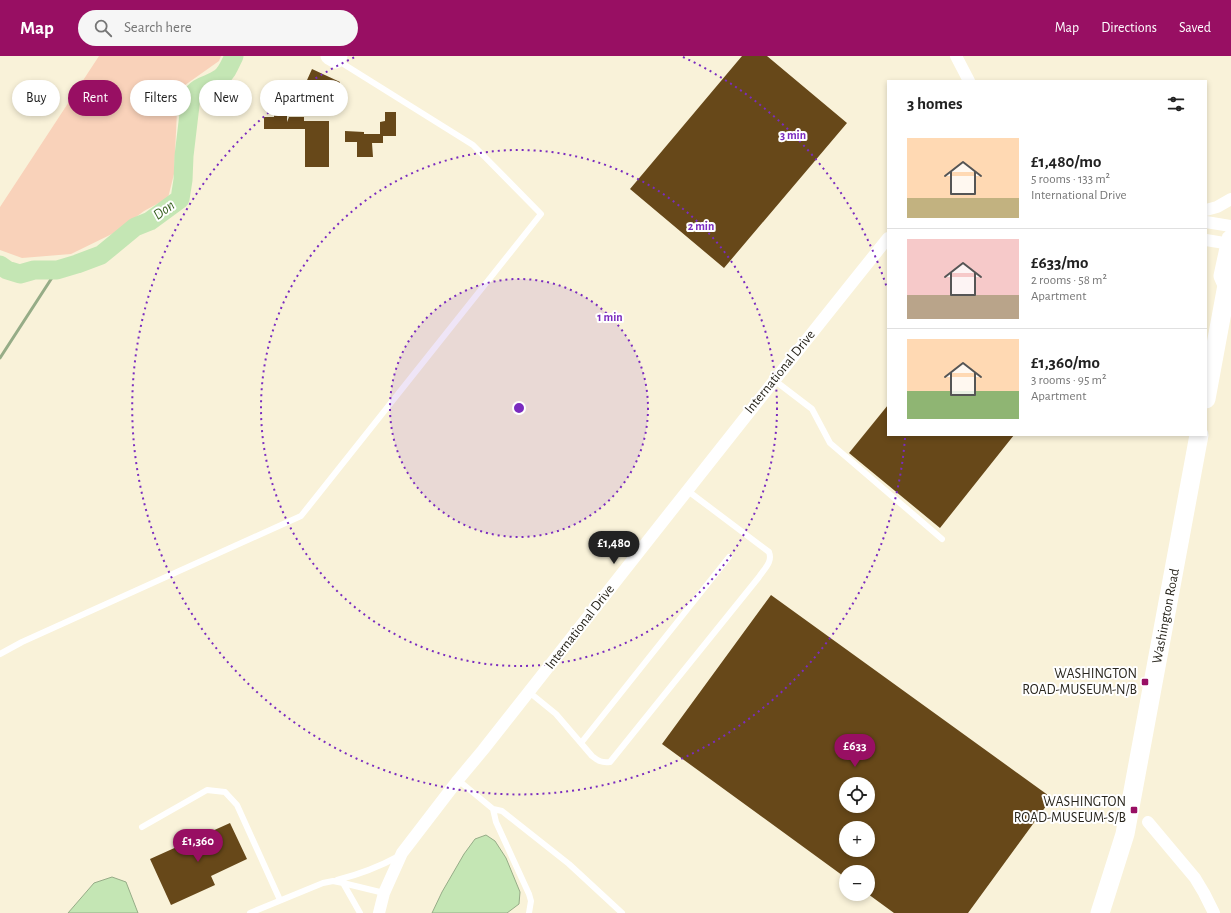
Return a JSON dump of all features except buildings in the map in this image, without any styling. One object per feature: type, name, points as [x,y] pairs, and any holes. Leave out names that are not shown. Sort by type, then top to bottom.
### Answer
[{"type":"main road","points":[[1207,394],[1229,284],[1222,276],[1231,238]]},
{"type":"main road","name":"Washington Road","points":[[1100,913],[1124,834],[1199,436]]},
{"type":"street","points":[[956,56],[968,80]]},
{"type":"street","points":[[1207,210],[1218,207],[1231,199]]},
{"type":"street","points":[[1207,223],[1231,238]]},
{"type":"street","points":[[1207,240],[1231,238]]},
{"type":"street","name":"International Drive","points":[[379,913],[384,893],[402,854],[458,780],[887,239]]},
{"type":"street","points":[[1148,822],[1195,878],[1214,913]]},
{"type":"lane","points":[[0,654],[22,642],[301,516],[541,214],[473,145],[335,57]]},
{"type":"lane","points":[[774,380],[812,409],[830,444],[942,539]]},
{"type":"lane","points":[[529,692],[556,714],[597,761],[604,763],[610,762],[770,561],[770,552],[688,491]]},
{"type":"lane","points":[[581,743],[729,557]]},
{"type":"lane","points":[[458,780],[493,809],[502,811],[546,846],[588,881],[622,913]]},
{"type":"lane","points":[[142,827],[207,790],[225,792],[237,805],[280,900]]},
{"type":"lane","points":[[493,809],[496,822],[529,894],[531,901],[529,913]]},
{"type":"lane","points":[[250,913],[323,883],[365,873],[402,854]]},
{"type":"lane","points":[[334,881],[384,893]]},
{"type":"lane","points":[[343,883],[360,913]]},
{"type":"shaded area","points":[[99,56],[221,56],[219,61],[191,81],[130,80],[130,116],[177,116],[174,174],[168,198],[144,211],[116,232],[71,254],[22,258],[0,250],[0,207],[68,103],[68,116],[122,116],[122,80],[83,80]]},
{"type":"shaded area","points":[[486,835],[495,841],[506,858],[520,892],[519,904],[507,913],[432,913],[442,892],[464,854],[475,839]]},
{"type":"shaded area","points":[[112,877],[126,882],[138,913],[68,913],[94,883]]},
{"type":"waterway","name":"Don","points":[[0,265],[7,270],[20,274],[34,270],[57,270],[77,264],[101,255],[135,227],[150,221],[180,199],[191,97],[201,87],[216,81],[225,74],[234,56]]},
{"type":"waterway","points":[[0,358],[57,270]]},
{"type":"place","name":"WASHINGTON ROAD-MUSEUM-N/B","points":[[1145,682]]},
{"type":"place","name":"WASHINGTON ROAD-MUSEUM-S/B","points":[[1134,810]]}]
